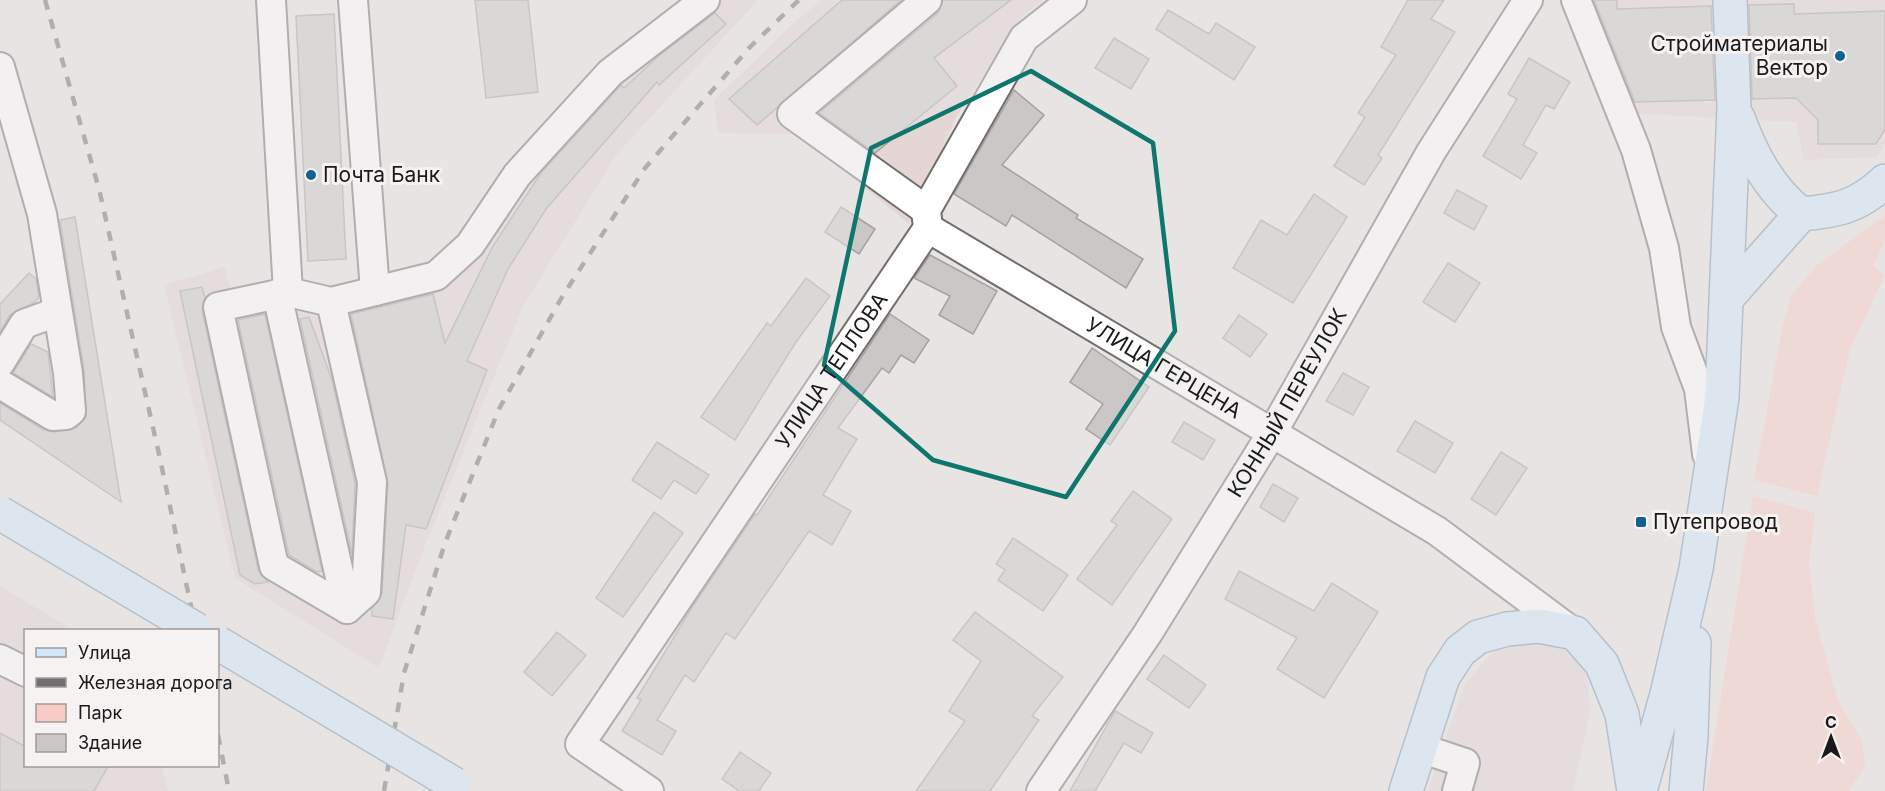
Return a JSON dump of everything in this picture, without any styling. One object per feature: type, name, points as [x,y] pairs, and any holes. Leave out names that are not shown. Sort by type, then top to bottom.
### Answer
[{"type":"main road","points":[[1640,791],[1668,694],[1696,569],[1722,397],[1734,108],[1730,0]]},
{"type":"main road","points":[[1734,108],[1751,152],[1772,185],[1801,214]]},
{"type":"main road","points":[[1727,298],[1801,214],[1837,211],[1857,202],[1885,181]]},
{"type":"main road","points":[[0,513],[195,629]]},
{"type":"main road","points":[[1686,791],[1691,736],[1696,569]]},
{"type":"main road","points":[[1406,791],[1443,677],[1460,651],[1478,637],[1507,629],[1539,626],[1575,633],[1602,664],[1622,714],[1634,791]]},
{"type":"main road","points":[[219,644],[459,788]]},
{"type":"street","points":[[271,0],[283,293],[347,609]]},
{"type":"street","points":[[354,0],[375,291]]},
{"type":"street","points":[[347,609],[273,566],[218,307],[283,293],[331,302],[436,276],[470,245],[517,175],[610,73],[705,0]]},
{"type":"street","name":"УЛИЦА ГЕРЦЕНА","points":[[927,0],[792,114],[927,219],[1272,433],[1437,531],[1575,633]]},
{"type":"street","name":"УЛИЦА ТЕПЛОВА","points":[[649,791],[580,744],[927,219],[1024,38],[1072,0]]},
{"type":"street","points":[[1576,0],[1636,150],[1664,248],[1676,327],[1699,389],[1710,477]]},
{"type":"street","name":"КОННЫЙ ПЕРЕУЛОК","points":[[1041,791],[1148,633],[1272,433],[1431,152],[1526,3]]},
{"type":"street","points":[[0,67],[42,214],[68,373],[70,411],[66,416],[52,416],[0,384]]},
{"type":"street","points":[[331,302],[372,482],[366,592],[347,609]]},
{"type":"street","points":[[0,363],[24,324],[57,312]]},
{"type":"street","points":[[0,659],[24,671]]},
{"type":"street","points":[[1420,748],[1465,763],[1457,791]]},
{"type":"highlighted area","points":[[1031,71],[1153,143],[1175,331],[1066,497],[933,460],[824,365],[871,148]]},
{"type":"shaded area","points":[[695,0],[758,0],[617,154],[523,306],[424,548],[379,668],[235,578],[164,285],[225,267],[231,291],[329,294],[442,271]]},
{"type":"shaded area","points":[[821,0],[1043,0],[1022,17],[956,117],[909,224],[799,134],[718,133],[714,100]]},
{"type":"shaded area","points":[[1581,0],[1885,0],[1885,144],[1877,157],[1804,160],[1796,122],[1630,113]]},
{"type":"shaded area","points":[[0,586],[71,629],[24,629],[24,767],[162,767],[168,791],[0,791]]},
{"type":"shaded area","points":[[1518,643],[1565,643],[1587,671],[1590,712],[1573,791],[1428,791],[1464,685],[1494,650]]},
{"type":"green space","points":[[1885,215],[1885,241],[1873,266],[1885,275],[1850,349],[1817,496],[1754,480],[1782,329],[1791,296],[1816,266]]},
{"type":"green space","points":[[1753,496],[1815,513],[1809,561],[1815,618],[1838,700],[1862,741],[1865,766],[1849,791],[1706,791]]},
{"type":"building","points":[[475,0],[528,0],[538,92],[486,98]]},
{"type":"building","points":[[842,0],[901,0],[757,125],[729,99]]},
{"type":"building","points":[[943,0],[1011,0],[934,58],[957,86],[875,153],[819,113],[938,13]]},
{"type":"building","points":[[1408,0],[1444,0],[1431,19],[1455,32],[1378,155],[1382,158],[1364,185],[1334,166],[1365,117],[1358,113],[1396,55],[1381,47]]},
{"type":"building","points":[[1594,0],[1617,0],[1617,9],[1711,6],[1715,100],[1635,102]]},
{"type":"building","name":"Стройматериалы Вектор","points":[[1794,4],[1794,14],[1885,11],[1885,129],[1876,144],[1818,144],[1818,120],[1796,98],[1752,99],[1749,5]]},
{"type":"building","points":[[1168,10],[1209,34],[1216,23],[1255,47],[1234,80],[1156,29]]},
{"type":"building","points":[[715,13],[726,24],[659,85],[657,82],[546,209],[508,269],[467,361],[487,370],[426,529],[406,525],[393,619],[372,616],[372,608],[382,593],[388,483],[351,314],[433,294],[445,343],[493,246],[541,173],[621,85],[624,88],[660,55]]},
{"type":"building","points":[[334,14],[346,259],[308,261],[296,16]]},
{"type":"building","points":[[1114,38],[1149,59],[1131,89],[1095,68]]},
{"type":"building","points":[[1529,58],[1570,82],[1554,109],[1546,105],[1523,145],[1537,153],[1521,179],[1483,156],[1517,99],[1508,94]]},
{"type":"building","points":[[1014,90],[1044,115],[1002,165],[1078,215],[1076,218],[1143,259],[1126,288],[1012,215],[1006,226],[954,194]]},
{"type":"building","points":[[1457,190],[1487,206],[1474,230],[1444,213]]},
{"type":"building","points":[[1314,194],[1347,217],[1293,303],[1233,268],[1261,220],[1287,235]]},
{"type":"building","points":[[841,207],[875,229],[859,254],[825,232]]},
{"type":"building","points":[[75,217],[121,502],[0,420],[0,403],[44,430],[54,432],[76,428],[86,417],[84,370],[60,220]]},
{"type":"building","points":[[930,255],[997,291],[973,334],[939,315],[950,296],[914,278]]},
{"type":"building","points":[[1448,263],[1480,283],[1455,322],[1423,302]]},
{"type":"building","points":[[29,273],[36,279],[39,297],[35,302],[10,315],[0,332],[0,304]]},
{"type":"building","points":[[806,278],[830,296],[796,342],[735,440],[701,417],[767,323],[771,326]]},
{"type":"building","points":[[202,287],[205,298],[202,310],[258,569],[268,582],[255,584],[240,575],[180,291]]},
{"type":"building","points":[[265,314],[322,571],[317,572],[289,555],[238,320]]},
{"type":"building","points":[[890,314],[929,340],[914,363],[901,355],[889,373],[882,368],[838,428],[857,439],[823,495],[851,511],[832,545],[809,531],[735,639],[726,633],[694,682],[685,675],[657,720],[676,731],[662,755],[622,731],[641,700],[637,698],[691,609],[755,514],[757,515]]},
{"type":"building","points":[[1239,315],[1267,334],[1250,357],[1223,338]]},
{"type":"building","points":[[309,317],[332,380],[355,483],[352,554],[300,319]]},
{"type":"building","points":[[31,344],[48,352],[53,397],[13,373]]},
{"type":"building","points":[[1092,348],[1149,387],[1110,445],[1086,429],[1103,404],[1070,382]]},
{"type":"building","points":[[1343,373],[1369,387],[1353,415],[1326,401]]},
{"type":"building","points":[[1415,421],[1453,443],[1435,473],[1397,451]]},
{"type":"building","points":[[1184,422],[1215,440],[1203,460],[1172,442]]},
{"type":"building","points":[[657,442],[709,475],[696,494],[674,480],[661,499],[632,480]]},
{"type":"building","points":[[1501,452],[1527,468],[1496,515],[1471,499]]},
{"type":"building","points":[[1273,484],[1298,498],[1284,522],[1260,507]]},
{"type":"building","points":[[1133,491],[1172,519],[1112,605],[1077,579],[1117,525],[1111,521]]},
{"type":"building","points":[[654,512],[683,533],[623,617],[596,598]]},
{"type":"building","points":[[1013,538],[1068,575],[1043,611],[998,580],[1005,570],[996,564]]},
{"type":"building","points":[[1239,571],[1314,611],[1332,583],[1378,612],[1324,698],[1277,669],[1297,638],[1225,599]]},
{"type":"building","points":[[975,612],[1063,677],[1032,716],[1039,720],[990,791],[916,791],[965,721],[949,711],[981,661],[953,640]]},
{"type":"building","points":[[557,632],[586,655],[552,696],[524,672]]},
{"type":"building","points":[[1164,655],[1206,685],[1189,708],[1147,679]]},
{"type":"building","points":[[1115,711],[1153,733],[1141,753],[1124,743],[1095,791],[1070,791]]},
{"type":"building","points":[[0,733],[24,746],[24,767],[108,767],[94,791],[0,791]]},
{"type":"building","points":[[740,752],[771,773],[759,791],[739,791],[722,779]]},
{"type":"railway","points":[[45,0],[99,189],[196,629]]},
{"type":"railway","points":[[384,791],[404,673],[445,543],[499,409],[562,297],[645,168],[750,47],[799,0]]},
{"type":"railway","points":[[219,740],[229,791]]},
{"type":"place","name":"Стройматериалы Вектор","points":[[1840,56]]},
{"type":"place","name":"Почта Банк","points":[[311,175]]},
{"type":"place","name":"Путепровод","points":[[1641,522]]}]
